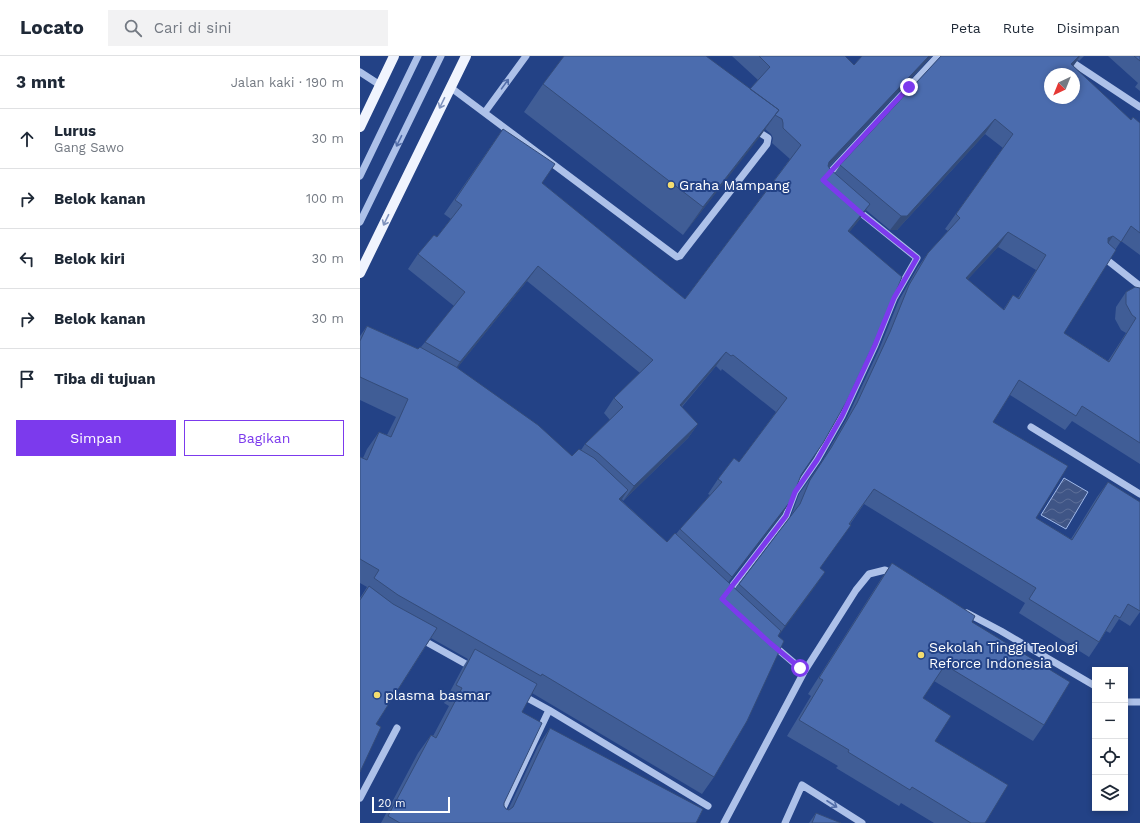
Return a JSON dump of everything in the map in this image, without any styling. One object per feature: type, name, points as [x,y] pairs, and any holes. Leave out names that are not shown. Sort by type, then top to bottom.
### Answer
[{"type":"main road","points":[[360,127],[394,56]]},
{"type":"main road","points":[[360,273],[466,56]]},
{"type":"street","points":[[360,176],[418,56]]},
{"type":"street","points":[[360,222],[441,56]]},
{"type":"street","points":[[485,112],[526,56]]},
{"type":"street","points":[[829,185],[823,180],[938,56]]},
{"type":"street","points":[[1063,56],[1140,107]]},
{"type":"street","points":[[360,72],[380,85]]},
{"type":"street","points":[[450,87],[677,256],[680,256],[767,144],[768,138],[749,125]]},
{"type":"street","points":[[722,599],[786,516],[795,492],[817,460],[842,416],[875,345],[894,298],[917,258],[852,205]]},
{"type":"street","points":[[1102,256],[1140,286]]},
{"type":"street","points":[[1031,427],[1140,494]]},
{"type":"street","points":[[724,823],[804,672],[856,590],[869,574],[885,570],[898,577]]},
{"type":"street","points":[[960,609],[1092,684]]},
{"type":"street","points":[[416,636],[482,673]]},
{"type":"street","points":[[764,638],[800,668]]},
{"type":"street","points":[[516,692],[549,710],[708,806]]},
{"type":"street","points":[[1128,702],[1140,702]]},
{"type":"street","points":[[496,823],[549,710]]},
{"type":"street","points":[[360,798],[397,728]]},
{"type":"street","points":[[785,823],[802,785],[862,823]]},
{"type":"water","points":[[1064,478],[1088,492],[1066,529],[1041,515]]},
{"type":"building","name":"Graha Mampang","points":[[564,56],[706,56],[779,110],[703,207],[543,84]]},
{"type":"building","points":[[759,56],[845,56],[854,65],[862,56],[929,56],[829,162],[828,166],[830,169],[870,204],[848,231],[902,277],[881,328],[848,399],[823,443],[801,475],[792,499],[732,577],[680,529],[722,482],[718,479],[734,458],[739,462],[787,398],[733,355],[731,356],[726,352],[680,405],[698,424],[634,486],[599,454],[585,444],[623,407],[614,398],[653,360],[538,266],[460,362],[425,342],[465,292],[418,254],[434,235],[437,237],[462,205],[455,200],[503,129],[555,164],[542,183],[685,299],[801,145],[783,128],[782,119],[775,115],[779,110],[750,89],[770,67]]},
{"type":"building","points":[[941,56],[1079,56],[1071,64],[1075,68],[1044,68],[1044,104],[1080,104],[1080,72],[1131,120],[1133,117],[1140,123],[1140,233],[1131,226],[1121,242],[1113,236],[1108,238],[1108,243],[1116,250],[1064,333],[1109,362],[1136,318],[1132,315],[1126,304],[1126,292],[1135,287],[1140,288],[1140,443],[1082,406],[1076,416],[1019,380],[993,422],[1068,466],[1036,518],[1072,540],[1108,482],[1140,502],[1140,611],[1128,604],[1120,618],[1115,615],[1099,642],[1029,599],[1036,588],[874,489],[849,524],[851,525],[820,568],[825,572],[785,626],[739,584],[800,504],[810,480],[831,448],[857,403],[890,332],[909,285],[928,253],[960,218],[956,214],[1013,134],[995,119],[907,216],[901,216],[840,165]],"holes":[[[1008,232],[1046,255],[1019,299],[1013,295],[1004,310],[966,278]]]},
{"type":"building","points":[[1134,56],[1140,56],[1140,61]]},
{"type":"building","points":[[367,326],[418,349],[420,347],[456,367],[538,425],[572,456],[579,449],[594,458],[628,490],[619,499],[667,542],[675,533],[781,631],[778,636],[784,641],[747,721],[714,777],[542,674],[541,676],[398,595],[374,578],[379,570],[360,559],[360,457],[367,460],[379,432],[391,437],[408,399],[360,377],[360,341]]},
{"type":"building","name":"Sekolah Tinggi Teologi Reforce Indonesia","points":[[892,563],[975,616],[972,622],[1070,682],[1044,725],[945,665],[923,698],[951,716],[935,741],[1008,785],[985,823],[971,823],[912,787],[910,790],[848,752],[849,750],[799,720],[823,680],[819,678]]},
{"type":"building","points":[[369,586],[393,604],[437,628],[376,724],[381,727],[360,772],[360,600]]},
{"type":"building","points":[[475,649],[537,684],[522,712],[542,723],[504,803],[506,809],[509,810],[513,807],[550,728],[703,809],[696,823],[400,823],[388,816],[431,735],[436,738],[462,688],[456,685]]},
{"type":"building","points":[[816,813],[841,823],[812,823]]},
{"type":"place","name":"Graha Mampang","points":[[671,185]]},
{"type":"place","name":"Sekolah Tinggi Teologi Reforce Indonesia","points":[[921,655]]},
{"type":"place","name":"plasma basmar","points":[[377,695]]},
{"type":"route","points":[[800,668],[722,599],[786,516],[795,492],[817,460],[842,416],[875,345],[894,298],[917,258],[863,215],[823,180],[909,87]]}]
